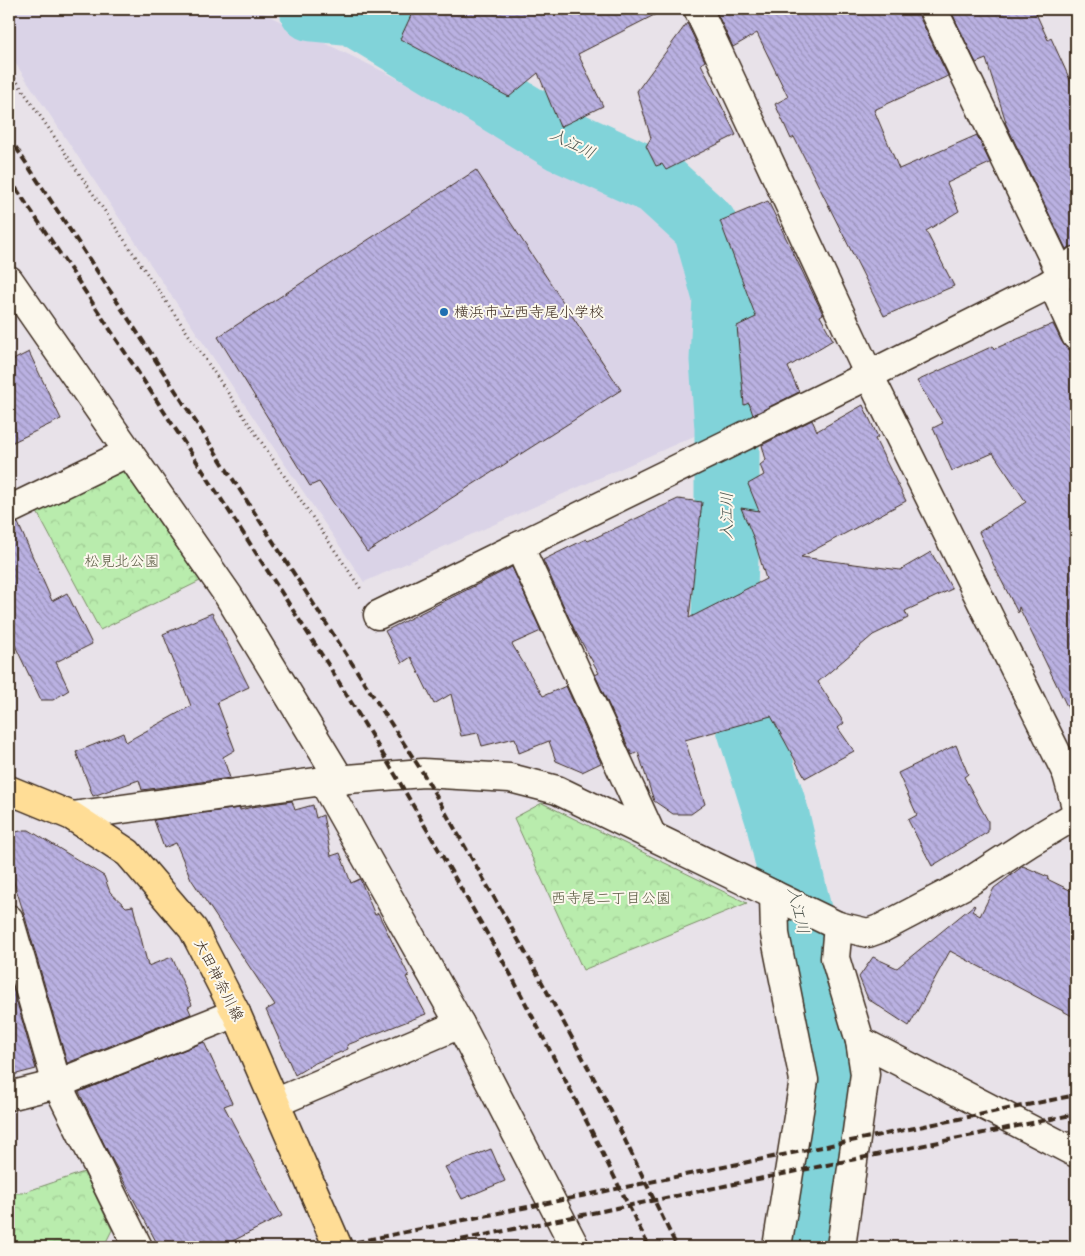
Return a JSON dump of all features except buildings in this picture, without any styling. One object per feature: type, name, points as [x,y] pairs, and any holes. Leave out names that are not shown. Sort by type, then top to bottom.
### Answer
[{"type":"main road","name":"大田神奈川線","points":[[9,790],[72,816],[128,853],[193,929],[236,1013],[338,1247]]},
{"type":"street","points":[[698,9],[869,375],[1071,765],[1076,807]]},
{"type":"street","points":[[933,9],[1063,273],[1076,336]]},
{"type":"street","points":[[378,615],[869,375],[1063,273]]},
{"type":"street","points":[[9,280],[228,595],[332,781],[575,1247]]},
{"type":"street","points":[[9,510],[129,452]]},
{"type":"street","points":[[519,546],[651,834]]},
{"type":"street","points":[[72,816],[332,781],[423,773],[510,778],[557,790],[838,926],[868,932],[882,928],[964,885],[1076,815]]},
{"type":"street","points":[[776,896],[775,934],[804,1080],[777,1247]]},
{"type":"street","points":[[9,919],[57,1084],[138,1247]]},
{"type":"street","points":[[838,926],[835,958],[860,1041],[865,1074],[841,1247]]},
{"type":"street","points":[[9,1096],[57,1084],[236,1013]]},
{"type":"street","points":[[275,1103],[460,1024]]},
{"type":"street","points":[[860,1041],[1076,1153]]},
{"type":"path","points":[[9,70],[378,615]]},
{"type":"shaded area","name":"横浜市立西寺尾小学校","points":[[9,9],[255,9],[661,207],[692,240],[704,282],[710,342],[701,433],[364,582],[9,54]]},
{"type":"green space","name":"松見北公園","points":[[122,469],[200,581],[100,630],[37,512]]},
{"type":"green space","name":"西寺尾二丁目公園","points":[[542,803],[747,903],[583,970],[514,818]]},
{"type":"green space","points":[[84,1172],[112,1230],[104,1246],[9,1247],[9,1193],[22,1193]]},
{"type":"waterway","name":"入江川","points":[[312,9],[353,13],[563,140],[658,183],[705,226],[725,297],[722,360],[727,428],[727,533],[723,644],[777,816],[811,962],[832,1089],[813,1247]]},
{"type":"railway","points":[[9,137],[423,773],[532,964],[604,1097],[677,1247]]},
{"type":"railway","points":[[9,178],[203,471],[329,666],[396,776],[511,975],[649,1247]]},
{"type":"railway","points":[[332,1247],[1076,1095]]},
{"type":"railway","points":[[426,1247],[1076,1114]]},
{"type":"place","name":"横浜市立西寺尾小学校","points":[[444,312]]}]
